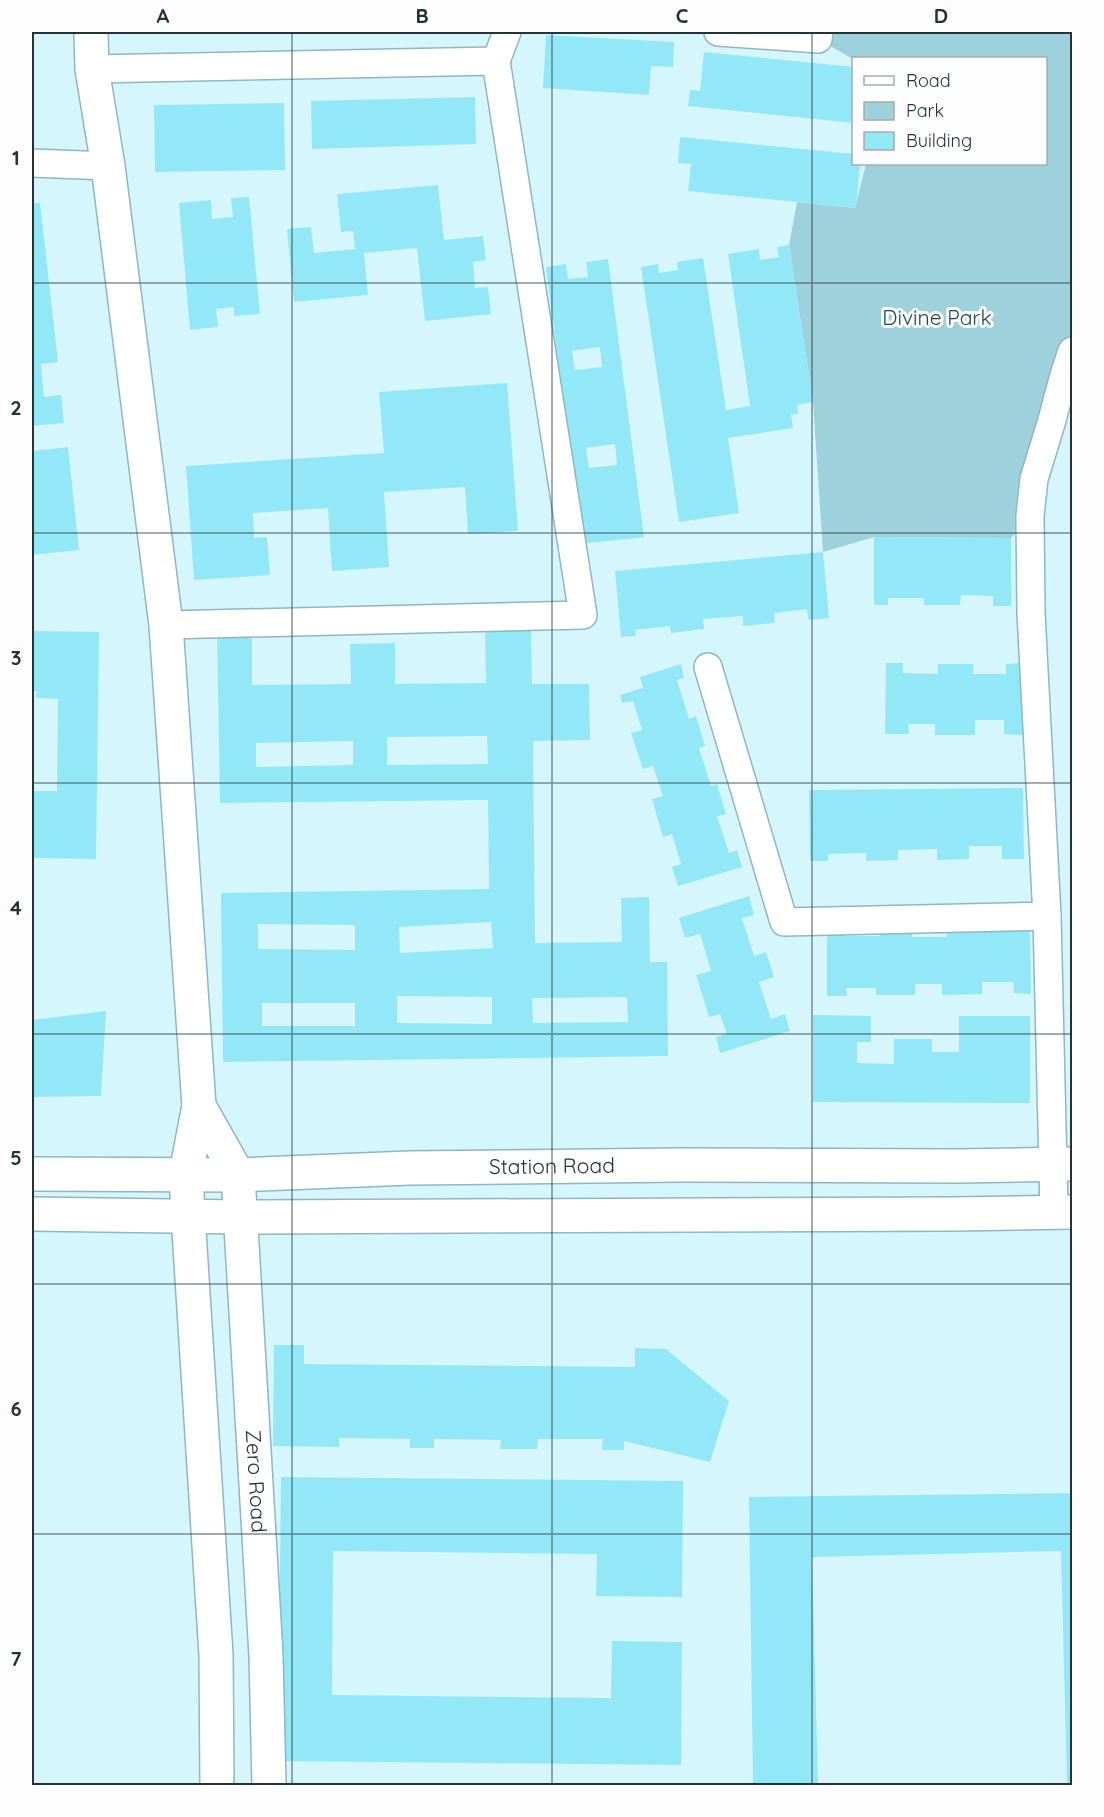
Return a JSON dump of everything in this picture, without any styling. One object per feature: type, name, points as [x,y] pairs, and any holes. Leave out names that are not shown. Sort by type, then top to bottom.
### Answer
[{"type":"street","points":[[92,32],[92,69],[108,166],[165,625],[200,1106],[186,1173],[216,1655],[217,1785]]},
{"type":"street","points":[[165,625],[582,615],[496,61],[507,32]]},
{"type":"street","points":[[718,32],[818,39],[819,32]]},
{"type":"street","points":[[92,69],[496,61]]},
{"type":"street","points":[[32,163],[108,166]]},
{"type":"street","points":[[32,1214],[241,1217],[1063,1212],[1063,1164],[1031,613],[1030,516],[1034,479],[1072,351]]},
{"type":"street","points":[[708,667],[784,922],[1047,916]]},
{"type":"street","points":[[200,1106],[238,1175]]},
{"type":"street","name":"Station Road","points":[[32,1174],[238,1175],[421,1168],[1063,1164]]},
{"type":"street","name":"Zero Road","points":[[238,1175],[266,1656],[269,1785]]},
{"type":"street","points":[[216,1655],[266,1656]]},
{"type":"green space","name":"Divine Park","points":[[819,32],[1072,32],[1072,332],[1030,516],[1011,538],[874,537],[823,552],[813,402],[789,245],[797,202],[855,208],[866,165],[1047,165],[1047,57],[852,58],[818,39]]},
{"type":"building","points":[[546,35],[674,42],[673,67],[651,66],[649,95],[543,88]]},
{"type":"building","points":[[704,52],[852,67],[852,123],[688,106],[690,90],[700,91]]},
{"type":"building","points":[[475,97],[476,144],[312,149],[311,101]]},
{"type":"building","points":[[284,103],[285,170],[155,172],[154,105]]},
{"type":"building","points":[[680,137],[852,154],[852,165],[860,165],[856,208],[688,191],[691,164],[678,163]]},
{"type":"building","points":[[438,185],[444,240],[483,236],[486,260],[473,262],[475,288],[488,287],[491,314],[425,321],[417,248],[364,253],[368,295],[294,302],[287,229],[311,227],[314,253],[355,249],[353,231],[341,232],[337,194]]},
{"type":"building","points":[[249,197],[260,314],[234,316],[234,307],[216,309],[218,327],[190,330],[179,203],[211,200],[212,219],[233,217],[231,198]]},
{"type":"building","points":[[32,203],[40,203],[58,362],[41,364],[44,397],[61,395],[64,423],[32,426]]},
{"type":"building","points":[[789,245],[813,402],[797,405],[798,414],[791,414],[793,428],[728,438],[739,513],[679,522],[641,267],[658,264],[659,273],[678,270],[677,262],[703,258],[726,410],[750,406],[728,254],[759,249],[760,260],[779,257],[777,247]]},
{"type":"building","points":[[608,259],[644,537],[581,544],[546,267],[566,264],[568,279],[588,277],[586,262]],"holes":[[[600,347],[602,367],[575,370],[572,351]],[[615,444],[617,465],[589,468],[586,448]]]},
{"type":"building","points":[[507,383],[518,531],[468,534],[465,487],[384,492],[389,567],[332,571],[328,508],[253,513],[254,538],[267,537],[270,575],[194,580],[186,466],[384,453],[379,392]]},
{"type":"building","points":[[68,447],[79,550],[32,555],[32,451]]},
{"type":"building","points":[[874,537],[1011,538],[1011,606],[993,606],[993,596],[961,595],[960,605],[924,605],[924,598],[888,598],[888,605],[874,605]]},
{"type":"building","points":[[823,552],[829,618],[809,620],[807,609],[774,613],[775,623],[743,626],[743,616],[703,619],[704,629],[671,633],[670,626],[635,630],[636,636],[621,637],[615,571]]},
{"type":"building","points":[[485,627],[531,627],[532,684],[589,684],[590,740],[533,741],[535,943],[622,942],[621,898],[649,897],[650,962],[667,962],[668,1056],[223,1062],[221,893],[489,889],[488,800],[220,803],[217,631],[252,631],[252,685],[351,684],[350,644],[395,643],[395,684],[486,683]],"holes":[[[487,736],[488,764],[387,765],[387,737]],[[353,741],[353,765],[256,767],[256,743]],[[491,922],[493,948],[400,953],[399,927]],[[258,924],[355,925],[355,950],[258,949]],[[397,996],[492,997],[492,1024],[397,1023]],[[627,997],[628,1022],[533,1023],[532,998]],[[262,1003],[355,1003],[355,1026],[262,1026]]]},
{"type":"building","points":[[32,631],[99,632],[96,859],[32,858],[32,791],[57,791],[58,699],[36,698],[36,691],[32,691]]},
{"type":"building","points":[[886,663],[903,663],[903,673],[938,674],[938,664],[973,664],[973,674],[1006,674],[1006,664],[1024,663],[1024,735],[1004,734],[1004,720],[975,720],[975,735],[935,735],[935,724],[908,724],[909,734],[885,734]]},
{"type":"building","points":[[681,664],[684,678],[677,680],[689,719],[696,716],[705,746],[699,748],[711,786],[717,784],[726,814],[717,816],[729,853],[737,850],[742,867],[678,886],[672,867],[681,864],[672,834],[663,837],[652,799],[663,796],[653,766],[643,769],[631,733],[642,730],[633,701],[622,703],[620,695],[643,688],[640,677]]},
{"type":"building","points":[[1023,788],[1024,859],[1002,859],[1002,846],[969,846],[969,859],[937,860],[937,849],[898,850],[898,860],[866,861],[866,853],[828,854],[828,861],[810,861],[809,790]]},
{"type":"building","points":[[749,896],[754,915],[742,918],[754,956],[766,952],[774,977],[759,982],[771,1019],[785,1014],[790,1031],[720,1053],[716,1037],[727,1034],[720,1014],[709,1017],[696,975],[711,971],[700,934],[685,938],[679,918]]},
{"type":"building","points":[[1005,922],[1030,922],[1031,994],[1014,993],[1013,982],[982,982],[982,994],[942,995],[942,984],[915,984],[915,995],[876,995],[876,988],[846,988],[847,996],[827,996],[827,925],[844,924],[844,936],[880,936],[880,924],[912,923],[912,937],[947,937],[947,923],[980,923],[980,932],[1006,932]]},
{"type":"building","points":[[106,1011],[101,1096],[32,1097],[32,1020]]},
{"type":"building","points":[[813,1015],[871,1016],[871,1042],[857,1042],[857,1063],[894,1064],[894,1039],[932,1039],[932,1052],[959,1052],[959,1016],[1030,1016],[1030,1103],[813,1102]]},
{"type":"building","points":[[274,1345],[304,1345],[304,1364],[635,1367],[635,1348],[666,1349],[729,1401],[710,1462],[624,1441],[624,1450],[602,1450],[603,1439],[538,1439],[537,1449],[500,1449],[501,1440],[434,1439],[434,1448],[410,1448],[410,1439],[339,1438],[339,1447],[273,1446]]},
{"type":"building","points":[[281,1477],[683,1481],[682,1597],[596,1596],[597,1554],[333,1551],[332,1695],[611,1698],[612,1641],[682,1642],[681,1765],[278,1761]]},
{"type":"building","points":[[1072,1493],[1072,1786],[1067,1786],[1061,1551],[812,1557],[818,1786],[753,1786],[749,1497]]}]
